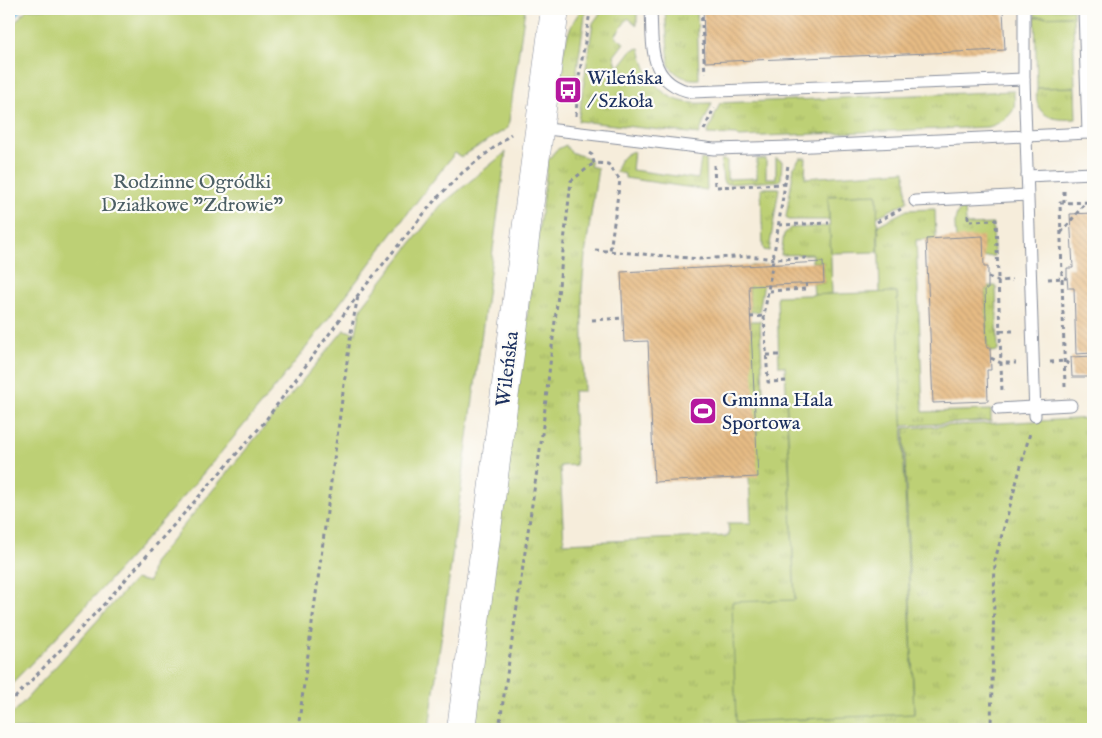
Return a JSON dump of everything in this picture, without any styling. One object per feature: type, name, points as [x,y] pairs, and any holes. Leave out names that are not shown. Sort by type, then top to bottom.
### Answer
[{"type":"street","name":"Wileńska","points":[[461,729],[555,9]]},
{"type":"lane","points":[[651,9],[654,62],[660,74],[668,83],[679,90],[692,92],[1024,79]]},
{"type":"lane","points":[[1024,9],[1024,79],[1035,411]]},
{"type":"lane","points":[[539,128],[714,149],[1090,133],[1084,9]]},
{"type":"lane","points":[[1027,176],[1093,173]]},
{"type":"lane","points":[[915,201],[1028,195]]},
{"type":"lane","points":[[998,409],[1035,411],[1071,405]]},
{"type":"path","points":[[701,9],[704,74],[713,74]]},
{"type":"path","points":[[9,704],[105,603],[262,425],[358,295],[435,200],[462,172],[520,127],[539,128]]},
{"type":"path","points":[[786,381],[768,382],[764,316],[791,147]]},
{"type":"path","points":[[714,149],[715,187],[785,184]]},
{"type":"path","points":[[499,729],[541,442],[571,181],[594,163]]},
{"type":"path","points":[[877,222],[915,201]]},
{"type":"path","points":[[1061,233],[1085,202]]},
{"type":"path","points":[[779,225],[829,223]]},
{"type":"path","points":[[595,250],[700,259],[749,256],[774,259],[806,258],[806,262]]},
{"type":"path","points":[[769,291],[807,289],[806,284]]},
{"type":"path","points":[[298,729],[351,332],[358,295]]},
{"type":"path","points":[[750,317],[764,316]]},
{"type":"path","points":[[592,320],[623,318]]},
{"type":"path","points":[[767,355],[779,354]]},
{"type":"path","points":[[993,729],[991,725],[995,560],[1035,411]]},
{"type":"green space","name":"Rodzinne Ogródki Działkowe \"Zdrowie\"","points":[[27,9],[525,9],[508,128],[461,157],[455,153],[305,349],[225,448],[104,586],[9,686],[9,30]]},
{"type":"green space","points":[[582,9],[586,9],[576,76],[560,74],[564,48],[569,32]]},
{"type":"green space","points":[[603,9],[637,9],[637,25],[628,18],[615,36],[624,43],[614,56],[618,68],[632,50],[640,48],[649,75],[667,95],[688,103],[712,103],[699,134],[578,121],[593,23]]},
{"type":"green space","points":[[665,9],[697,9],[699,79],[690,79],[682,76],[669,65]]},
{"type":"green space","points":[[1035,9],[1073,9],[1073,16],[1035,17]]},
{"type":"green space","points":[[1073,16],[1075,87],[1037,88],[1035,17]]},
{"type":"green space","points":[[1075,87],[1076,119],[1053,118],[1041,111],[1036,98],[1037,88]]},
{"type":"green space","points":[[1014,91],[1014,108],[1010,114],[1003,120],[988,127],[739,137],[737,135],[707,134],[720,103]]},
{"type":"green space","points":[[566,145],[570,151],[588,158],[591,162],[590,166],[598,168],[582,289],[584,391],[573,391],[576,465],[560,466],[564,543],[729,536],[728,523],[751,523],[749,477],[751,321],[760,321],[763,394],[786,393],[795,600],[914,714],[904,428],[1093,418],[1093,729],[472,729],[548,160],[556,150]]},
{"type":"green space","points":[[634,151],[632,170],[698,179],[701,159],[706,160],[707,190],[625,178],[625,174],[616,172],[617,168],[624,156]]},
{"type":"green space","points":[[506,152],[429,729],[9,729],[9,718],[135,579],[149,582],[153,563],[344,330],[356,333],[361,308],[441,205]]},
{"type":"green space","points":[[776,158],[782,161],[781,179],[779,181],[725,184],[723,181],[721,160],[727,160],[727,179],[757,178],[757,159],[766,159],[766,178],[776,178]]},
{"type":"green space","points":[[800,158],[806,158],[805,178],[905,171],[907,202],[877,217],[877,195],[828,196],[829,220],[788,220],[786,217],[794,167]]},
{"type":"green space","points":[[761,188],[779,188],[769,251],[764,250],[763,247]]},
{"type":"green space","points":[[877,194],[878,252],[831,253],[828,196]]},
{"type":"green space","points":[[965,208],[966,225],[993,224],[994,256],[983,257],[956,238],[956,216]]},
{"type":"green space","points":[[935,209],[936,239],[916,240],[923,412],[991,410],[991,421],[902,426],[897,292],[880,293],[878,225],[907,210]]},
{"type":"green space","points":[[830,226],[832,294],[814,295],[813,283],[824,283],[823,262],[812,262],[812,254],[781,255],[784,234],[790,228]]},
{"type":"green space","points":[[767,265],[759,312],[750,312],[748,266]]},
{"type":"green space","points":[[988,286],[996,286],[998,351],[990,352],[990,348],[987,348],[985,289],[988,289]]},
{"type":"green space","points":[[897,292],[914,714],[736,722],[732,602],[795,600],[785,366],[779,366],[777,296]]},
{"type":"building","points":[[703,9],[1003,9],[1005,50],[705,62]]},
{"type":"building","points":[[1093,213],[1093,353],[1076,354],[1074,288],[1068,288],[1067,278],[1067,268],[1073,268],[1070,214]]},
{"type":"building","points":[[983,236],[984,267],[988,267],[988,289],[985,289],[987,348],[990,348],[991,370],[987,370],[988,401],[933,403],[926,239]]},
{"type":"building","name":"Gminna Hala Sportowa","points":[[823,262],[824,283],[749,286],[758,477],[654,482],[648,341],[624,342],[621,272]]},
{"type":"building","points":[[1093,356],[1093,377],[1072,377],[1071,357]]},
{"type":"waterway","points":[[9,19],[18,9]]},
{"type":"place","name":"Wileńska / Szkoła","points":[[568,90]]},
{"type":"place","name":"Gminna Hala Sportowa","points":[[703,411]]}]
